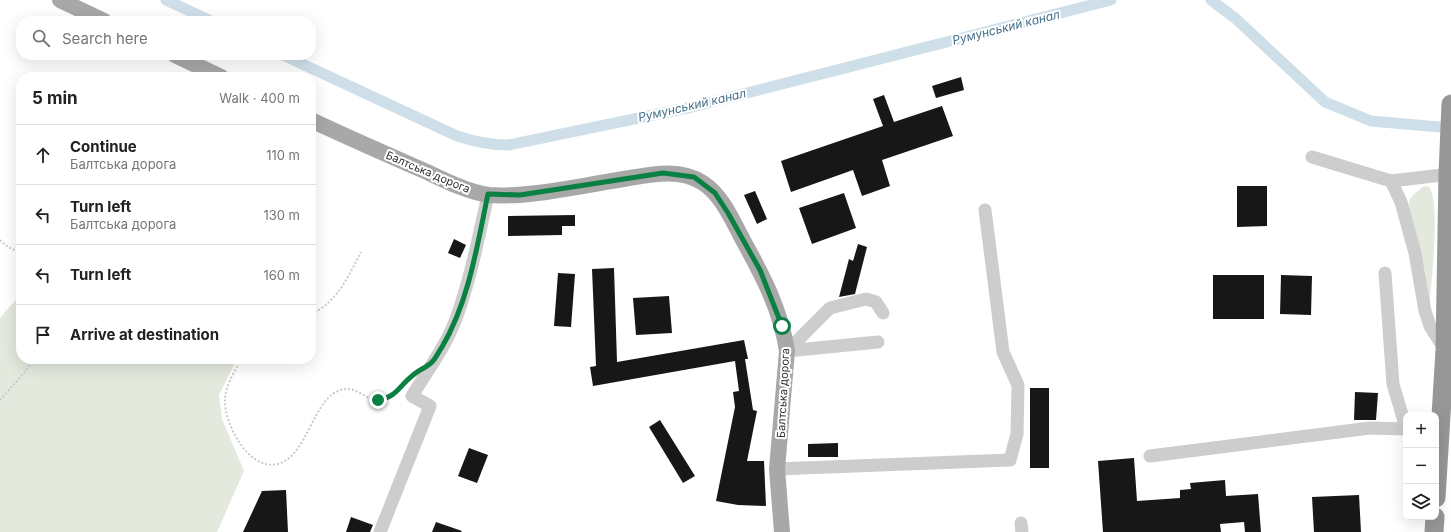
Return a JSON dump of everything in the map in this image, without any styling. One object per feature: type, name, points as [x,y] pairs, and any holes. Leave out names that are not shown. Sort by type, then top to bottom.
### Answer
[{"type":"highway","points":[[1439,421],[1444,350],[1451,104]]},
{"type":"highway","points":[[1436,484],[1438,448]]},
{"type":"highway","points":[[1434,532],[1435,520]]},
{"type":"main road","points":[[60,0],[94,16]]},
{"type":"main road","points":[[186,60],[212,72]]},
{"type":"main road","name":"Балтська дорога","points":[[316,122],[439,178],[475,192],[520,195],[663,173],[694,177],[715,193],[760,270],[782,326],[787,351],[777,469],[782,532]]},
{"type":"lane","points":[[1312,157],[1391,181],[1449,174]]},
{"type":"lane","points":[[1391,181],[1400,202],[1415,253],[1425,311],[1430,326],[1444,350]]},
{"type":"lane","points":[[380,532],[430,406],[412,396],[457,318],[468,282],[488,194]]},
{"type":"lane","points":[[777,469],[1010,460],[1018,434],[1018,385],[1003,352],[985,210]]},
{"type":"lane","points":[[1385,273],[1393,384],[1403,418]]},
{"type":"lane","points":[[787,351],[830,308],[866,299],[876,302],[883,313]]},
{"type":"lane","points":[[787,351],[878,342]]},
{"type":"lane","points":[[1150,456],[1370,428],[1403,428]]},
{"type":"path","points":[[0,240],[8,247],[16,251]]},
{"type":"path","points":[[316,312],[322,309],[345,283],[361,252]]},
{"type":"path","points":[[0,400],[30,364]]},
{"type":"path","points":[[239,365],[227,388],[225,399],[227,416],[243,448],[252,458],[273,465],[280,463],[293,455],[327,400],[336,392],[345,389],[354,390],[378,400],[387,399],[396,393],[406,382]]},
{"type":"shaded area","points":[[1424,186],[1429,187],[1433,195],[1435,226],[1429,309],[1425,270],[1409,207],[1411,197]]},
{"type":"shaded area","points":[[16,300],[16,364],[234,364],[219,395],[222,419],[244,471],[217,532],[0,532],[0,318]]},
{"type":"building","points":[[961,77],[964,90],[936,98],[932,86]]},
{"type":"building","points":[[884,95],[894,122],[942,106],[953,136],[882,160],[890,186],[862,196],[853,170],[791,192],[781,161],[883,126],[873,99]]},
{"type":"building","points":[[1237,186],[1267,186],[1267,226],[1237,227]]},
{"type":"building","points":[[755,191],[767,219],[757,224],[744,195]]},
{"type":"building","points":[[844,193],[856,228],[812,244],[799,208]]},
{"type":"building","points":[[575,215],[575,226],[562,226],[562,235],[508,236],[508,216]]},
{"type":"building","points":[[454,239],[466,245],[460,258],[448,253]]},
{"type":"building","points":[[858,244],[867,247],[855,294],[839,297],[849,259],[853,261]]},
{"type":"building","points":[[614,268],[617,362],[744,340],[748,359],[745,359],[753,410],[757,411],[747,461],[764,461],[766,506],[738,505],[716,501],[735,407],[733,392],[739,391],[735,361],[593,386],[590,367],[596,366],[592,269]]},
{"type":"building","points":[[558,273],[575,274],[571,327],[554,326]]},
{"type":"building","points":[[1213,275],[1264,275],[1264,319],[1213,319]]},
{"type":"building","points":[[1281,275],[1312,276],[1311,315],[1280,314]]},
{"type":"building","points":[[669,296],[672,333],[636,335],[633,298]]},
{"type":"building","points":[[1030,388],[1049,388],[1049,468],[1030,468]]},
{"type":"building","points":[[1355,392],[1378,393],[1376,420],[1354,420]]},
{"type":"building","points":[[660,420],[695,476],[683,483],[649,427]]},
{"type":"building","points":[[838,443],[838,457],[808,457],[808,444]]},
{"type":"building","points":[[469,448],[488,455],[477,483],[458,476]]},
{"type":"building","points":[[1134,458],[1137,501],[1180,498],[1180,490],[1191,489],[1190,483],[1225,480],[1226,496],[1258,494],[1261,532],[1245,532],[1244,522],[1220,524],[1221,532],[1103,532],[1098,461]]},
{"type":"building","points":[[286,490],[288,532],[243,532],[262,491]]},
{"type":"building","points":[[1359,495],[1361,532],[1314,532],[1312,497]]},
{"type":"building","points":[[351,517],[373,525],[370,532],[346,532]]},
{"type":"building","points":[[436,522],[462,531],[432,532]]},
{"type":"waterway","name":"Румунський канал","points":[[166,0],[200,16]]},
{"type":"waterway","name":"Румунський канал","points":[[294,60],[457,136],[482,143],[508,145],[692,107],[1111,0]]},
{"type":"waterway","name":"Румунський канал","points":[[1211,0],[1235,18],[1325,102],[1371,121],[1451,128]]},
{"type":"route","points":[[378,400],[387,399],[396,393],[411,376],[433,362],[445,341],[457,318],[468,282],[488,194],[505,196],[520,195],[663,173],[681,174],[694,177],[704,183],[715,193],[728,213],[760,270],[775,304],[782,326]]}]
